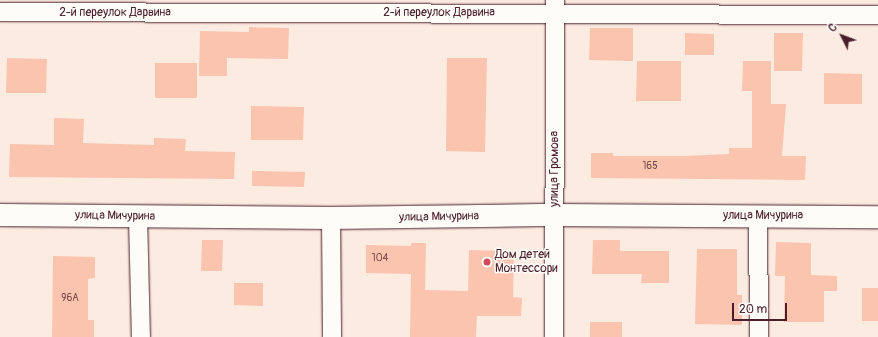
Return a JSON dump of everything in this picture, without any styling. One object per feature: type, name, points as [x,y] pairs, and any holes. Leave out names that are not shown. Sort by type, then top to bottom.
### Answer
[{"type":"street","name":"2-й переулок Дарвина","points":[[0,12],[555,7],[878,15]]},
{"type":"street","name":"улица Громова","points":[[554,337],[555,7]]},
{"type":"street","name":"улица Мичурина","points":[[0,215],[331,218],[555,215],[878,217]]},
{"type":"street","points":[[758,216],[758,337]]},
{"type":"street","points":[[138,217],[141,337]]},
{"type":"street","points":[[331,218],[332,337]]},
{"type":"building","points":[[249,27],[289,28],[288,59],[227,58],[227,76],[199,76],[200,31],[249,32]]},
{"type":"building","points":[[590,28],[633,28],[633,61],[589,60]]},
{"type":"building","points":[[685,33],[714,34],[714,55],[685,55]]},
{"type":"building","points":[[774,33],[803,33],[802,71],[774,71]]},
{"type":"building","points":[[7,58],[47,59],[46,93],[6,93]]},
{"type":"building","points":[[447,58],[487,58],[485,152],[446,151]]},
{"type":"building","points":[[637,61],[681,61],[681,101],[636,101]]},
{"type":"building","points":[[743,61],[771,61],[771,104],[786,104],[782,156],[806,156],[805,180],[591,178],[591,153],[613,153],[613,156],[684,156],[729,154],[729,148],[752,148],[752,91],[742,91]]},
{"type":"building","points":[[155,63],[197,63],[197,98],[155,98]]},
{"type":"building","points":[[824,73],[862,74],[862,104],[824,104]]},
{"type":"building","points":[[251,106],[304,107],[303,140],[251,140]]},
{"type":"building","points":[[54,118],[84,119],[83,143],[154,145],[154,138],[186,139],[185,151],[235,152],[234,179],[9,177],[10,144],[54,145]]},
{"type":"building","points":[[252,171],[305,172],[304,187],[252,186]]},
{"type":"building","points":[[202,240],[223,240],[222,271],[201,271]]},
{"type":"building","points":[[593,240],[620,240],[620,251],[669,251],[669,283],[641,283],[642,274],[592,274]]},
{"type":"building","points":[[776,242],[811,243],[811,275],[837,276],[837,291],[824,291],[824,322],[784,322],[785,276],[775,276]]},
{"type":"building","points":[[411,243],[426,243],[425,290],[468,291],[469,250],[514,251],[513,297],[522,298],[521,316],[477,316],[476,337],[410,337],[411,274],[366,273],[366,245],[411,246]]},
{"type":"building","points":[[697,249],[737,249],[737,295],[742,295],[742,325],[695,324]]},
{"type":"building","points":[[53,256],[95,257],[95,278],[88,279],[88,320],[94,320],[94,337],[52,337]]},
{"type":"building","points":[[234,283],[263,283],[263,306],[234,305]]},
{"type":"building","points":[[862,288],[878,288],[878,321],[862,321]]},
{"type":"building","points":[[590,322],[622,322],[622,337],[590,337]]},
{"type":"place","name":"Дом детей Монтессори","points":[[487,262]]}]
